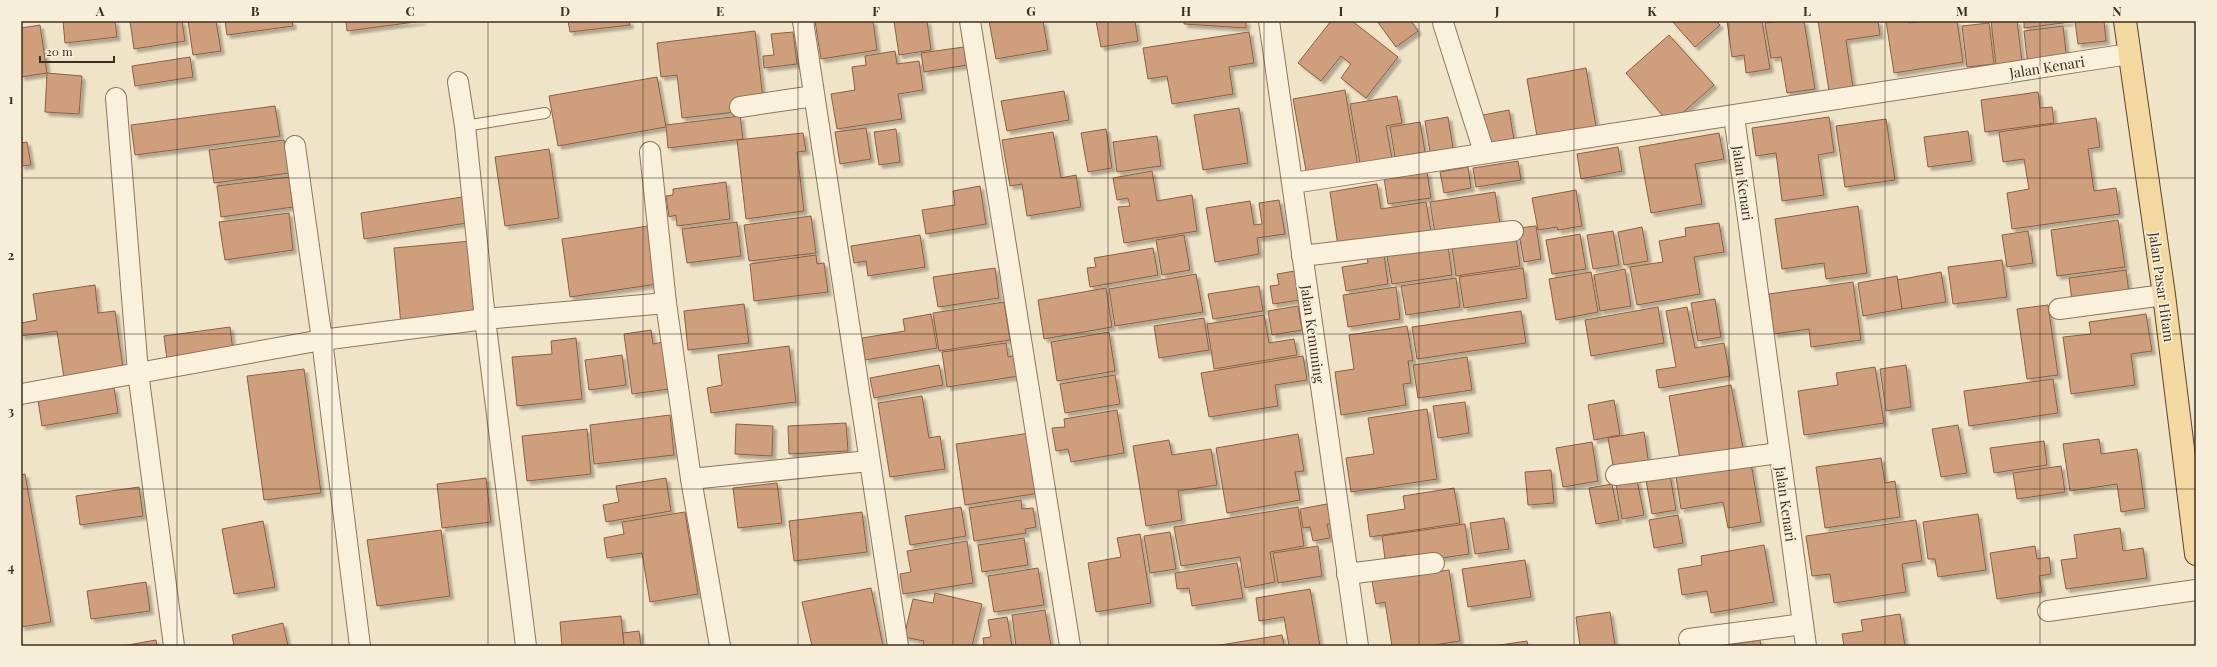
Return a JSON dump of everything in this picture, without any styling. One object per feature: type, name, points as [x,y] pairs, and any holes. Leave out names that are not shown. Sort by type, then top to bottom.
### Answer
[{"type":"main road","name":"Jalan Pasar Hitam","points":[[2125,21],[2164,295],[2196,554]]},
{"type":"street","points":[[802,21],[898,646]]},
{"type":"street","points":[[970,21],[1070,646]]},
{"type":"street","name":"Jalan Kemuning","points":[[1269,21],[1358,646]]},
{"type":"street","points":[[1444,23],[1484,152]]},
{"type":"street","name":"Jalan Kenari","points":[[1806,646],[1734,116],[2129,54]]},
{"type":"street","points":[[458,82],[465,126],[485,319],[526,646]]},
{"type":"street","points":[[740,107],[814,96]]},
{"type":"street","points":[[116,98],[138,372],[174,646]]},
{"type":"street","points":[[1293,183],[1484,152],[1734,116]]},
{"type":"street","points":[[295,146],[322,340],[360,646]]},
{"type":"street","points":[[650,152],[666,303],[691,479],[720,646]]},
{"type":"street","points":[[1302,256],[1513,231]]},
{"type":"street","points":[[2059,309],[2164,295]]},
{"type":"street","points":[[21,394],[322,340],[485,319],[666,303]]},
{"type":"street","points":[[1616,475],[1779,453]]},
{"type":"street","points":[[691,479],[869,461]]},
{"type":"street","points":[[1347,574],[1434,563]]},
{"type":"street","points":[[2048,611],[2196,590]]},
{"type":"street","points":[[1689,640],[1803,624]]},
{"type":"lane","points":[[465,126],[545,113]]},
{"type":"building","points":[[63,21],[115,21],[117,37],[65,43]]},
{"type":"building","points":[[130,21],[182,21],[185,41],[134,49]]},
{"type":"building","points":[[188,21],[216,21],[221,51],[193,55]]},
{"type":"building","points":[[225,21],[292,21],[293,26],[227,35]]},
{"type":"building","points":[[346,21],[423,21],[347,31]]},
{"type":"building","points":[[568,21],[629,21],[630,25],[570,32]]},
{"type":"building","points":[[815,21],[873,21],[877,50],[821,59]]},
{"type":"building","points":[[894,21],[927,21],[931,50],[899,55]]},
{"type":"building","points":[[989,21],[1043,21],[1048,50],[996,59]]},
{"type":"building","points":[[1096,21],[1135,21],[1138,41],[1101,47]]},
{"type":"building","points":[[1184,21],[1246,21],[1246,28],[1184,24]]},
{"type":"building","points":[[1331,21],[1352,21],[1398,57],[1366,98],[1341,78],[1351,64],[1341,56],[1321,81],[1298,63]]},
{"type":"building","points":[[1377,21],[1411,21],[1418,31],[1396,47]]},
{"type":"building","points":[[1672,21],[1716,21],[1720,25],[1695,47]]},
{"type":"building","points":[[1727,21],[1762,21],[1770,69],[1746,73],[1744,55],[1732,57]]},
{"type":"building","points":[[1779,21],[1804,21],[1815,89],[1787,93],[1781,57],[1771,58],[1765,23]]},
{"type":"building","points":[[1818,21],[1878,21],[1880,35],[1846,40],[1853,88],[1829,91]]},
{"type":"building","points":[[1886,21],[1908,21],[1909,23],[1924,21],[1957,21],[1963,62],[1894,73]]},
{"type":"building","points":[[1991,21],[2017,21],[2022,62],[1996,65]]},
{"type":"building","points":[[2024,21],[2070,21],[2070,22],[2024,28]]},
{"type":"building","points":[[2075,21],[2104,21],[2106,41],[2078,44]]},
{"type":"building","points":[[1989,23],[1994,64],[1967,67],[1962,26]]},
{"type":"building","points":[[40,25],[47,73],[21,77],[21,28]]},
{"type":"building","points":[[2063,26],[2067,61],[2028,66],[2024,31]]},
{"type":"building","points":[[755,31],[763,98],[736,112],[682,118],[677,75],[661,77],[657,43]]},
{"type":"building","points":[[793,32],[797,64],[764,68],[763,56],[774,55],[771,34]]},
{"type":"building","points":[[1249,32],[1254,63],[1229,67],[1233,94],[1172,104],[1167,76],[1148,79],[1143,48]]},
{"type":"building","points":[[1669,35],[1714,85],[1670,124],[1626,73]]},
{"type":"building","points":[[964,47],[967,65],[924,72],[921,53]]},
{"type":"building","points":[[895,51],[897,64],[919,61],[923,90],[898,94],[902,119],[837,129],[831,94],[855,90],[852,67],[866,65],[865,56]]},
{"type":"building","points":[[190,57],[193,77],[135,86],[132,66]]},
{"type":"building","points":[[1586,68],[1597,132],[1538,142],[1527,79]]},
{"type":"building","points":[[47,73],[82,76],[79,114],[45,112]]},
{"type":"building","points":[[657,77],[666,127],[558,146],[549,96]]},
{"type":"building","points":[[1345,90],[1358,167],[1307,176],[1293,99]]},
{"type":"building","points":[[1064,91],[1069,120],[1007,131],[1001,101]]},
{"type":"building","points":[[2038,92],[2040,108],[2052,107],[2054,123],[1985,132],[1981,100]]},
{"type":"building","points":[[1397,96],[1402,123],[1386,126],[1393,163],[1361,169],[1350,104]]},
{"type":"building","points":[[275,106],[280,136],[135,155],[131,125]]},
{"type":"building","points":[[1239,108],[1248,163],[1203,170],[1194,115]]},
{"type":"building","points":[[1509,110],[1514,140],[1488,144],[1483,115]]},
{"type":"building","points":[[740,116],[743,139],[668,148],[666,125]]},
{"type":"building","points":[[1448,117],[1453,148],[1430,152],[1425,121]]},
{"type":"building","points":[[1829,117],[1834,152],[1818,155],[1824,195],[1782,201],[1776,153],[1756,156],[1752,128]]},
{"type":"building","points":[[2096,118],[2100,147],[2088,149],[2094,191],[2116,188],[2120,214],[2012,229],[2007,193],[2029,189],[2024,159],[2003,162],[1999,132]]},
{"type":"building","points":[[1886,119],[1895,180],[1845,187],[1836,126]]},
{"type":"building","points":[[1420,122],[1425,152],[1395,157],[1390,127]]},
{"type":"building","points":[[866,128],[871,159],[840,164],[835,132]]},
{"type":"building","points":[[896,129],[900,162],[879,165],[874,132]]},
{"type":"building","points":[[1106,129],[1112,168],[1088,172],[1081,133]]},
{"type":"building","points":[[1968,131],[1972,161],[1928,167],[1924,137]]},
{"type":"building","points":[[1053,132],[1061,178],[1076,175],[1081,207],[1027,216],[1022,184],[1010,186],[1002,140]]},
{"type":"building","points":[[803,133],[806,151],[797,152],[804,211],[746,219],[737,140]]},
{"type":"building","points":[[1719,133],[1724,159],[1695,164],[1702,204],[1651,213],[1639,147]]},
{"type":"building","points":[[1157,136],[1161,166],[1117,172],[1113,142]]},
{"type":"building","points":[[284,140],[289,173],[214,183],[209,150]]},
{"type":"building","points":[[27,142],[31,165],[21,166],[21,143]]},
{"type":"building","points":[[1618,147],[1622,171],[1581,179],[1577,154]]},
{"type":"building","points":[[549,149],[559,218],[505,226],[495,157]]},
{"type":"building","points":[[1518,161],[1521,180],[1476,187],[1473,168]]},
{"type":"building","points":[[1468,167],[1471,188],[1444,193],[1440,172]]},
{"type":"building","points":[[1152,171],[1157,201],[1192,195],[1197,231],[1124,243],[1118,207],[1130,206],[1128,198],[1117,200],[1113,178]]},
{"type":"building","points":[[1427,172],[1431,198],[1388,204],[1384,178]]},
{"type":"building","points":[[289,177],[293,207],[221,217],[217,186]]},
{"type":"building","points":[[726,182],[730,219],[677,226],[676,215],[669,217],[666,196],[673,195],[673,189]]},
{"type":"building","points":[[1377,184],[1381,209],[1426,202],[1431,232],[1338,246],[1330,192]]},
{"type":"building","points":[[980,186],[986,224],[926,234],[922,210],[955,205],[953,191]]},
{"type":"building","points":[[1576,190],[1582,226],[1558,230],[1557,227],[1538,230],[1532,198]]},
{"type":"building","points":[[1495,192],[1500,224],[1435,234],[1430,202]]},
{"type":"building","points":[[462,197],[467,223],[364,239],[361,213]]},
{"type":"building","points":[[1279,200],[1285,234],[1257,238],[1259,254],[1215,262],[1206,208],[1250,201],[1254,225],[1262,224],[1259,203]]},
{"type":"building","points":[[1858,206],[1867,273],[1826,279],[1824,263],[1782,269],[1775,219]]},
{"type":"building","points":[[289,213],[293,250],[225,260],[219,222]]},
{"type":"building","points":[[811,216],[816,253],[749,261],[744,225]]},
{"type":"building","points":[[2118,220],[2125,267],[2057,276],[2051,230]]},
{"type":"building","points":[[737,222],[741,256],[687,263],[682,229]]},
{"type":"building","points":[[1719,223],[1724,252],[1694,257],[1700,294],[1637,305],[1630,267],[1663,262],[1659,241],[1686,236],[1685,228]]},
{"type":"building","points":[[648,226],[657,284],[570,297],[562,239]]},
{"type":"building","points":[[1536,226],[1541,259],[1524,262],[1518,228]]},
{"type":"building","points":[[1642,227],[1648,261],[1624,265],[1618,232]]},
{"type":"building","points":[[1613,231],[1619,265],[1593,269],[1587,235]]},
{"type":"building","points":[[2028,231],[2033,263],[2007,267],[2002,235]]},
{"type":"building","points":[[1580,234],[1586,269],[1552,274],[1546,240]]},
{"type":"building","points":[[920,235],[925,267],[868,276],[866,261],[854,263],[851,246]]},
{"type":"building","points":[[1184,235],[1190,270],[1162,275],[1156,240]]},
{"type":"building","points":[[1516,237],[1520,266],[1456,276],[1452,247]]},
{"type":"building","points":[[471,241],[479,318],[401,325],[394,248]]},
{"type":"building","points":[[1448,246],[1452,275],[1392,284],[1387,256]]},
{"type":"building","points":[[1153,248],[1158,275],[1090,287],[1087,268],[1096,267],[1094,258]]},
{"type":"building","points":[[1384,254],[1388,284],[1346,291],[1342,267],[1368,263],[1367,257]]},
{"type":"building","points":[[816,255],[817,264],[824,263],[828,292],[754,301],[750,264]]},
{"type":"building","points":[[2002,260],[2007,297],[1953,304],[1948,267]]},
{"type":"building","points":[[995,268],[999,298],[938,307],[933,277]]},
{"type":"building","points":[[1523,268],[1527,298],[1464,308],[1459,277]]},
{"type":"building","points":[[1625,269],[1631,306],[1600,311],[1594,275]]},
{"type":"building","points":[[2126,270],[2129,293],[2072,301],[2069,278]]},
{"type":"building","points":[[1295,271],[1300,300],[1273,304],[1270,286],[1279,285],[1277,274]]},
{"type":"building","points":[[1591,272],[1598,312],[1556,320],[1549,279]]},
{"type":"building","points":[[1941,272],[1946,302],[1902,309],[1897,280]]},
{"type":"building","points":[[1196,274],[1203,312],[1115,326],[1109,289]]},
{"type":"building","points":[[1897,276],[1902,309],[1863,316],[1858,283]]},
{"type":"building","points":[[1456,278],[1460,307],[1406,315],[1401,286]]},
{"type":"building","points":[[1853,282],[1861,340],[1811,347],[1809,329],[1774,334],[1769,294]]},
{"type":"building","points":[[95,285],[98,313],[115,311],[123,369],[64,378],[57,331],[21,336],[21,323],[37,320],[33,294]]},
{"type":"building","points":[[1259,286],[1263,311],[1213,319],[1208,294]]},
{"type":"building","points":[[1396,287],[1400,319],[1348,327],[1343,295]]},
{"type":"building","points":[[1106,288],[1112,327],[1044,339],[1038,300]]},
{"type":"building","points":[[1715,299],[1721,337],[1698,341],[1691,303]]},
{"type":"building","points":[[1004,302],[1010,340],[939,351],[933,313]]},
{"type":"building","points":[[744,304],[749,343],[688,350],[684,311]]},
{"type":"building","points":[[2048,305],[2058,375],[2027,379],[2017,309]]},
{"type":"building","points":[[1298,306],[1302,330],[1272,335],[1268,311]]},
{"type":"building","points":[[1658,307],[1664,343],[1591,356],[1585,320]]},
{"type":"building","points":[[1687,307],[1695,348],[1724,343],[1730,376],[1659,388],[1656,370],[1676,367],[1666,311]]},
{"type":"building","points":[[1521,311],[1526,343],[1417,359],[1412,327]]},
{"type":"building","points":[[931,314],[937,348],[865,360],[862,338],[905,331],[903,319]]},
{"type":"building","points":[[2146,314],[2152,351],[2131,354],[2135,385],[2071,394],[2063,337],[2091,334],[2089,322]]},
{"type":"building","points":[[1264,315],[1269,343],[1294,339],[1297,355],[1214,369],[1207,324]]},
{"type":"building","points":[[1204,318],[1209,350],[1159,358],[1154,326]]},
{"type":"building","points":[[1407,326],[1413,361],[1408,361],[1411,383],[1403,384],[1406,405],[1341,415],[1335,372],[1354,369],[1349,335]]},
{"type":"building","points":[[230,327],[233,351],[167,360],[164,336]]},
{"type":"building","points":[[651,330],[653,344],[663,342],[669,389],[632,394],[624,334]]},
{"type":"building","points":[[1109,332],[1115,371],[1057,381],[1051,342]]},
{"type":"building","points":[[576,338],[582,399],[517,406],[512,357],[552,354],[551,341]]},
{"type":"building","points":[[1006,343],[1008,357],[1016,355],[1019,376],[947,387],[942,352]]},
{"type":"building","points":[[789,346],[796,402],[711,413],[707,388],[722,385],[718,355]]},
{"type":"building","points":[[622,355],[626,385],[589,390],[585,360]]},
{"type":"building","points":[[1303,356],[1307,380],[1275,385],[1278,406],[1209,417],[1201,373]]},
{"type":"building","points":[[1467,357],[1472,390],[1418,398],[1413,365]]},
{"type":"building","points":[[939,365],[943,385],[874,398],[870,378]]},
{"type":"building","points":[[1906,365],[1911,407],[1886,411],[1880,369]]},
{"type":"building","points":[[1875,367],[1884,423],[1804,435],[1798,391],[1838,385],[1836,373]]},
{"type":"building","points":[[304,369],[321,493],[264,500],[247,376]]},
{"type":"building","points":[[1115,375],[1120,404],[1065,413],[1060,384]]},
{"type":"building","points":[[2053,379],[2058,413],[1969,426],[1964,391]]},
{"type":"building","points":[[1731,385],[1743,448],[1680,459],[1669,396]]},
{"type":"building","points":[[114,388],[118,413],[42,426],[38,400]]},
{"type":"building","points":[[922,396],[929,438],[940,436],[945,469],[890,477],[878,403]]},
{"type":"building","points":[[1614,400],[1620,435],[1594,440],[1588,405]]},
{"type":"building","points":[[1465,402],[1469,433],[1438,438],[1433,406]]},
{"type":"building","points":[[1427,409],[1437,479],[1351,492],[1346,458],[1374,454],[1368,418]]},
{"type":"building","points":[[1117,410],[1124,453],[1071,462],[1068,449],[1056,451],[1052,428],[1065,427],[1064,419]]},
{"type":"building","points":[[670,415],[674,455],[594,464],[590,425]]},
{"type":"building","points":[[846,423],[848,451],[789,454],[788,426]]},
{"type":"building","points":[[736,424],[773,426],[772,456],[735,454]]},
{"type":"building","points":[[1958,425],[1967,473],[1941,477],[1932,429]]},
{"type":"building","points":[[587,429],[591,474],[527,481],[522,436]]},
{"type":"building","points":[[1644,432],[1649,465],[1614,471],[1608,438]]},
{"type":"building","points":[[1030,433],[1039,493],[965,505],[956,444]]},
{"type":"building","points":[[1298,434],[1304,471],[1295,472],[1300,500],[1227,513],[1216,448]]},
{"type":"building","points":[[2099,439],[2101,454],[2137,449],[2145,508],[2121,512],[2117,484],[2070,491],[2063,444]]},
{"type":"building","points":[[1169,440],[1172,455],[1211,449],[1217,485],[1178,491],[1182,520],[1146,526],[1133,446]]},
{"type":"building","points":[[2044,441],[2047,465],[1994,473],[1990,448]]},
{"type":"building","points":[[1592,442],[1598,481],[1563,487],[1556,448]]},
{"type":"building","points":[[1881,458],[1885,483],[1895,481],[1900,517],[1825,528],[1816,467]]},
{"type":"building","points":[[1751,463],[1761,522],[1728,528],[1723,502],[1681,509],[1676,477]]},
{"type":"building","points":[[2061,466],[2065,492],[2017,499],[2013,473]]},
{"type":"building","points":[[1551,470],[1554,503],[1528,505],[1525,472]]},
{"type":"building","points":[[25,474],[51,622],[21,627],[21,475]]},
{"type":"building","points":[[1670,475],[1676,510],[1652,514],[1646,480]]},
{"type":"building","points":[[486,478],[491,522],[442,528],[437,484]]},
{"type":"building","points":[[666,478],[671,511],[606,522],[603,505],[619,502],[616,486]]},
{"type":"building","points":[[1637,480],[1644,515],[1622,519],[1616,484]]},
{"type":"building","points":[[777,483],[782,523],[738,528],[733,488]]},
{"type":"building","points":[[1612,484],[1619,520],[1596,524],[1589,488]]},
{"type":"building","points":[[139,487],[143,516],[80,525],[76,496]]},
{"type":"building","points":[[1454,488],[1460,523],[1370,537],[1367,515],[1405,509],[1403,496]]},
{"type":"building","points":[[1021,500],[1022,509],[1033,508],[1036,527],[1025,529],[1026,533],[974,541],[969,508]]},
{"type":"building","points":[[1327,504],[1331,524],[1327,524],[1330,538],[1313,541],[1310,527],[1303,528],[1300,509]]},
{"type":"building","points":[[961,507],[966,536],[910,545],[905,516]]},
{"type":"building","points":[[1298,507],[1304,546],[1270,552],[1275,582],[1245,588],[1240,557],[1181,566],[1174,527]]},
{"type":"building","points":[[685,512],[698,594],[650,602],[642,553],[607,558],[604,538],[624,534],[622,522]]},
{"type":"building","points":[[862,512],[867,552],[794,561],[789,521]]},
{"type":"building","points":[[1978,514],[1986,570],[1938,577],[1935,559],[1928,559],[1923,522]]},
{"type":"building","points":[[1678,515],[1683,543],[1654,548],[1649,520]]},
{"type":"building","points":[[1504,518],[1509,549],[1475,554],[1470,523]]},
{"type":"building","points":[[1916,520],[1922,561],[1902,564],[1906,592],[1834,603],[1830,574],[1812,576],[1806,536]]},
{"type":"building","points":[[263,521],[275,587],[234,594],[222,529]]},
{"type":"building","points":[[1465,524],[1469,554],[1408,563],[1406,555],[1385,559],[1382,536]]},
{"type":"building","points":[[2120,528],[2123,551],[2143,548],[2147,578],[2066,589],[2061,560],[2077,558],[2074,535]]},
{"type":"building","points":[[441,530],[450,596],[377,606],[367,540]]},
{"type":"building","points":[[1170,532],[1176,569],[1150,573],[1144,536]]},
{"type":"building","points":[[1140,534],[1151,603],[1096,612],[1088,563],[1121,557],[1117,538]]},
{"type":"building","points":[[1024,538],[1028,565],[982,572],[978,545]]},
{"type":"building","points":[[967,541],[973,583],[903,594],[900,574],[911,572],[907,551]]},
{"type":"building","points":[[1764,545],[1774,602],[1711,613],[1707,591],[1682,595],[1678,569],[1702,565],[1701,556]]},
{"type":"building","points":[[1318,546],[1322,576],[1278,583],[1273,553]]},
{"type":"building","points":[[2035,546],[2037,559],[2049,557],[2051,574],[2039,576],[2042,592],[1997,599],[1990,553]]},
{"type":"building","points":[[1525,560],[1531,597],[1468,607],[1462,569]]},
{"type":"building","points":[[1237,563],[1243,598],[1192,606],[1189,588],[1177,589],[1175,573]]},
{"type":"building","points":[[1038,568],[1044,605],[994,612],[988,576]]},
{"type":"building","points":[[1449,570],[1460,641],[1427,646],[1392,646],[1385,602],[1376,604],[1372,581]]},
{"type":"building","points":[[146,582],[150,611],[91,619],[87,591]]},
{"type":"building","points":[[871,588],[883,646],[812,646],[802,602]]},
{"type":"building","points":[[1310,589],[1320,646],[1289,646],[1284,617],[1259,621],[1256,598]]},
{"type":"building","points":[[935,593],[982,604],[972,646],[923,646],[924,641],[904,637],[913,599],[933,603]]},
{"type":"building","points":[[1045,610],[1051,646],[1016,646],[1012,615]]},
{"type":"building","points":[[1610,612],[1615,646],[1580,646],[1576,617]]},
{"type":"building","points":[[1900,614],[1905,646],[1844,646],[1842,634],[1863,631],[1861,620]]},
{"type":"building","points":[[621,616],[624,646],[562,646],[560,622]]},
{"type":"building","points":[[1007,617],[1012,646],[984,646],[983,638],[991,637],[988,620]]},
{"type":"building","points":[[283,623],[288,646],[234,646],[232,635]]},
{"type":"building","points":[[639,631],[641,646],[624,646],[623,633]]},
{"type":"building","points":[[1282,635],[1284,646],[1214,646]]},
{"type":"building","points":[[156,640],[157,646],[122,646]]},
{"type":"building","points":[[1760,640],[1761,646],[1730,646],[1730,645]]},
{"type":"building","points":[[1527,641],[1528,646],[1493,646]]}]
